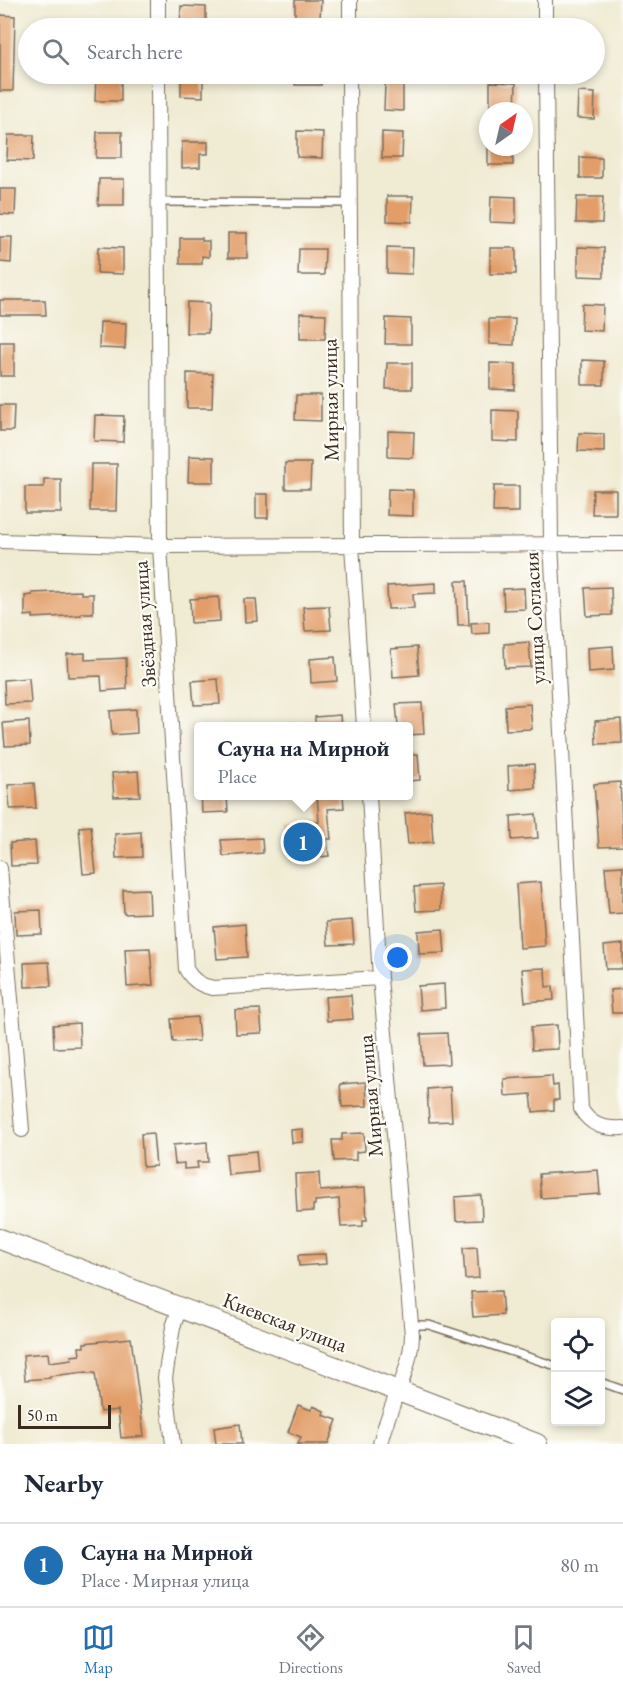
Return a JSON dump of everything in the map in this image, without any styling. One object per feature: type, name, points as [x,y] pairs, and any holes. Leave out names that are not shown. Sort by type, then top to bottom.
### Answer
[{"type":"main road","name":"Киевская улица","points":[[8,1241],[537,1444]]},
{"type":"street","points":[[158,0],[158,18]]},
{"type":"street","points":[[350,0],[350,18]]},
{"type":"street","points":[[545,0],[545,18]]},
{"type":"street","name":"Звёздная улица","points":[[158,84],[160,546],[186,969],[196,981],[213,988],[380,978]]},
{"type":"street","name":"Мирная улица","points":[[349,84],[352,545],[364,722]]},
{"type":"street","name":"улица Согласия","points":[[546,84],[551,543],[581,1109],[586,1118],[595,1124],[608,1129],[623,1128]]},
{"type":"street","points":[[0,541],[160,546],[623,544]]},
{"type":"street","name":"Мирная улица","points":[[369,800],[380,978],[412,1350],[384,1425],[380,1444]]},
{"type":"street","points":[[0,868],[4,968],[22,1130]]},
{"type":"street","points":[[173,1444],[165,1378],[173,1327],[180,1307]]},
{"type":"lane","points":[[158,202],[349,203]]},
{"type":"lane","points":[[411,1325],[429,1325],[551,1365]]},
{"type":"lane","points":[[605,1384],[623,1390]]},
{"type":"building","points":[[295,0],[321,0],[320,18],[295,18]]},
{"type":"building","points":[[181,6],[206,7],[206,18],[180,18]]},
{"type":"building","points":[[0,15],[15,16],[13,91],[0,91]]},
{"type":"building","points":[[96,84],[121,84],[121,101],[95,101]]},
{"type":"building","points":[[181,84],[203,84],[203,97],[181,96]]},
{"type":"building","points":[[295,84],[321,84],[321,85]]},
{"type":"building","points":[[385,84],[403,85],[403,111],[384,110]]},
{"type":"building","points":[[490,84],[516,84],[515,102],[490,102]]},
{"type":"building","points":[[578,92],[595,93],[594,119],[577,118]]},
{"type":"building","points":[[297,131],[323,132],[322,158],[297,157]]},
{"type":"building","points":[[97,132],[122,132],[122,158],[96,158]]},
{"type":"building","points":[[382,132],[403,133],[402,158],[382,158]]},
{"type":"building","points":[[8,135],[34,135],[33,161],[7,160]]},
{"type":"building","points":[[182,142],[208,142],[208,154],[200,154],[200,167],[182,168]]},
{"type":"building","points":[[488,156],[513,156],[513,165],[488,165]]},
{"type":"building","points":[[580,157],[602,158],[602,178],[580,178]]},
{"type":"building","points":[[99,179],[124,179],[124,205],[98,205]]},
{"type":"building","points":[[0,189],[16,189],[15,215],[0,214]]},
{"type":"building","points":[[387,196],[413,196],[412,222],[387,221]]},
{"type":"building","points":[[491,196],[516,197],[516,223],[490,222]]},
{"type":"building","points":[[577,197],[603,197],[602,223],[576,223]]},
{"type":"building","points":[[228,233],[247,233],[247,258],[228,258]]},
{"type":"building","points":[[0,237],[12,237],[11,263],[0,262]]},
{"type":"building","points":[[180,238],[202,238],[202,241],[209,241],[209,257],[202,256],[202,264],[180,264]]},
{"type":"building","points":[[98,247],[123,248],[123,274],[97,273]]},
{"type":"building","points":[[387,247],[413,248],[412,274],[387,273]]},
{"type":"building","points":[[578,247],[604,248],[604,277],[578,276]]},
{"type":"building","points":[[490,248],[516,248],[516,274],[490,274]]},
{"type":"building","points":[[299,249],[325,249],[324,275],[298,275]]},
{"type":"building","points":[[0,300],[45,300],[46,315],[0,315]]},
{"type":"building","points":[[187,302],[209,303],[208,333],[186,333]]},
{"type":"building","points":[[582,304],[603,305],[602,331],[581,330]]},
{"type":"building","points":[[300,313],[326,314],[325,339],[300,339]]},
{"type":"building","points":[[386,318],[411,319],[411,344],[385,344]]},
{"type":"building","points":[[489,319],[515,319],[514,345],[489,344]]},
{"type":"building","points":[[100,322],[126,323],[125,349],[99,348]]},
{"type":"building","points":[[0,342],[14,342],[14,376],[0,376]]},
{"type":"building","points":[[582,360],[604,361],[604,385],[582,385]]},
{"type":"building","points":[[387,363],[412,363],[412,389],[386,389]]},
{"type":"building","points":[[490,363],[516,364],[515,390],[490,389]]},
{"type":"building","points":[[187,373],[213,374],[212,408],[187,408]]},
{"type":"building","points":[[296,395],[321,395],[321,421],[295,420]]},
{"type":"building","points":[[0,405],[14,405],[13,431],[0,431]]},
{"type":"building","points":[[492,410],[518,411],[518,442],[492,441]]},
{"type":"building","points":[[95,415],[124,416],[123,442],[94,441]]},
{"type":"building","points":[[388,431],[414,432],[413,458],[388,457]]},
{"type":"building","points":[[579,433],[604,434],[604,452],[578,451]]},
{"type":"building","points":[[189,456],[214,457],[214,482],[188,482]]},
{"type":"building","points":[[285,463],[311,463],[310,489],[285,489]]},
{"type":"building","points":[[91,464],[117,464],[116,511],[90,511]]},
{"type":"building","points":[[44,479],[61,479],[61,513],[25,513],[25,487],[44,487]]},
{"type":"building","points":[[494,486],[519,486],[519,512],[493,512]]},
{"type":"building","points":[[388,489],[413,490],[413,516],[387,515]]},
{"type":"building","points":[[593,490],[616,490],[616,514],[592,514]]},
{"type":"building","points":[[256,494],[268,494],[268,518],[256,518]]},
{"type":"building","points":[[456,581],[467,581],[469,625],[458,625]]},
{"type":"building","points":[[436,583],[436,593],[413,594],[414,608],[388,609],[387,586]]},
{"type":"building","points":[[611,587],[612,615],[587,616],[585,588]]},
{"type":"building","points":[[524,588],[525,609],[504,610],[503,589]]},
{"type":"building","points":[[81,591],[81,594],[93,594],[93,613],[33,618],[33,615],[25,616],[25,596],[32,595],[32,593]]},
{"type":"building","points":[[219,597],[220,621],[191,623],[190,599]]},
{"type":"building","points":[[244,599],[256,599],[258,621],[245,622]]},
{"type":"building","points":[[329,606],[331,630],[305,631],[303,607]]},
{"type":"building","points":[[489,622],[489,633],[472,634],[471,623]]},
{"type":"building","points":[[529,642],[531,667],[505,668],[504,644]]},
{"type":"building","points":[[613,646],[614,670],[588,672],[587,648]]},
{"type":"building","points":[[417,647],[419,675],[393,677],[391,649]]},
{"type":"building","points":[[85,653],[85,660],[126,658],[127,689],[102,691],[101,676],[68,677],[67,654]]},
{"type":"building","points":[[335,657],[337,681],[311,683],[310,659]]},
{"type":"building","points":[[29,678],[31,703],[5,704],[4,680]]},
{"type":"building","points":[[218,679],[220,704],[194,705],[192,681]]},
{"type":"building","points":[[422,703],[424,734],[413,735],[413,722],[398,722],[396,704]]},
{"type":"building","points":[[530,704],[532,729],[506,730],[505,706]]},
{"type":"building","points":[[136,709],[137,733],[112,735],[110,711]]},
{"type":"building","points":[[340,715],[341,722],[315,722],[315,717]]},
{"type":"building","points":[[621,719],[622,743],[596,744],[595,721]]},
{"type":"building","points":[[29,721],[30,745],[5,746],[3,723]]},
{"type":"building","points":[[413,754],[418,754],[420,780],[413,781]]},
{"type":"building","points":[[534,764],[535,788],[509,790],[508,766]]},
{"type":"building","points":[[138,771],[140,796],[114,797],[112,773]]},
{"type":"building","points":[[620,782],[623,846],[599,847],[594,784]]},
{"type":"building","points":[[34,783],[36,808],[10,809],[8,785]]},
{"type":"building","points":[[201,800],[227,800],[228,812],[202,813]]},
{"type":"building","points":[[317,800],[343,800],[344,808],[328,809],[331,839],[327,839],[329,856],[293,860],[290,825],[319,822]]},
{"type":"building","points":[[431,811],[433,842],[408,844],[405,813]]},
{"type":"building","points":[[536,814],[538,838],[512,840],[511,816]]},
{"type":"building","points":[[91,826],[96,873],[83,874],[79,827]]},
{"type":"building","points":[[141,832],[142,857],[116,858],[115,834]]},
{"type":"building","points":[[262,838],[263,853],[223,856],[221,840]]},
{"type":"building","points":[[35,841],[37,865],[11,866],[10,843]]},
{"type":"building","points":[[623,866],[623,913],[609,914],[605,867]]},
{"type":"building","points":[[541,882],[545,946],[520,948],[516,884]]},
{"type":"building","points":[[440,885],[441,910],[416,911],[414,887]]},
{"type":"building","points":[[149,889],[150,913],[124,914],[123,890]]},
{"type":"building","points":[[41,910],[42,934],[16,935],[15,911]]},
{"type":"building","points":[[352,920],[354,944],[328,945],[326,922]]},
{"type":"building","points":[[245,924],[247,957],[217,959],[214,927]]},
{"type":"building","points":[[443,929],[445,953],[419,954],[418,931]]},
{"type":"building","points":[[623,944],[623,969],[606,969],[604,946]]},
{"type":"building","points":[[150,948],[153,985],[127,987],[125,949]]},
{"type":"building","points":[[49,962],[51,986],[25,987],[24,963]]},
{"type":"building","points":[[545,968],[546,987],[553,986],[554,1000],[525,1002],[522,969]]},
{"type":"building","points":[[444,984],[445,1008],[420,1010],[418,986]]},
{"type":"building","points":[[623,989],[623,1013],[612,1013],[610,990]]},
{"type":"building","points":[[351,995],[353,1019],[327,1021],[325,997]]},
{"type":"building","points":[[260,1009],[262,1033],[236,1034],[235,1010]]},
{"type":"building","points":[[197,1017],[199,1041],[173,1042],[171,1019]]},
{"type":"building","points":[[79,1023],[80,1047],[54,1048],[53,1025]]},
{"type":"building","points":[[557,1025],[558,1049],[532,1050],[531,1027]]},
{"type":"building","points":[[447,1033],[449,1064],[423,1065],[421,1034]]},
{"type":"building","points":[[552,1076],[553,1086],[558,1085],[559,1100],[554,1100],[554,1110],[533,1112],[531,1094],[505,1096],[504,1079]]},
{"type":"building","points":[[366,1082],[367,1106],[342,1107],[340,1084]]},
{"type":"building","points":[[450,1087],[452,1121],[429,1122],[427,1089]]},
{"type":"building","points":[[303,1129],[303,1142],[292,1143],[291,1130]]},
{"type":"building","points":[[153,1133],[156,1166],[143,1167],[141,1134]]},
{"type":"building","points":[[364,1133],[365,1151],[356,1152],[356,1160],[334,1161],[332,1140],[342,1140],[342,1134]]},
{"type":"building","points":[[207,1142],[208,1162],[197,1162],[198,1168],[184,1169],[184,1163],[175,1164],[173,1145]]},
{"type":"building","points":[[256,1151],[258,1172],[228,1175],[226,1154]]},
{"type":"building","points":[[598,1170],[600,1194],[541,1198],[539,1174]]},
{"type":"building","points":[[319,1173],[320,1191],[365,1188],[367,1220],[363,1220],[363,1226],[341,1227],[339,1199],[315,1201],[313,1211],[297,1212],[295,1174]]},
{"type":"building","points":[[481,1195],[482,1220],[456,1221],[455,1197]]},
{"type":"building","points":[[477,1247],[479,1278],[465,1279],[463,1248]]},
{"type":"building","points":[[325,1254],[326,1264],[299,1266],[298,1255]]},
{"type":"building","points":[[501,1291],[503,1315],[473,1317],[471,1292]]},
{"type":"building","points":[[131,1338],[144,1436],[121,1438],[118,1410],[100,1412],[95,1373],[25,1380],[23,1355],[48,1353],[49,1362],[72,1359],[71,1356],[80,1355],[79,1347],[84,1347],[84,1343]]},
{"type":"building","points":[[298,1405],[311,1410],[313,1406],[324,1411],[323,1415],[337,1420],[328,1444],[298,1444],[301,1437],[288,1432]]},
{"type":"building","points":[[240,1424],[242,1444],[216,1444],[214,1428]]},
{"type":"place","name":"Сауна на Мирной","points":[[303,842]]}]
